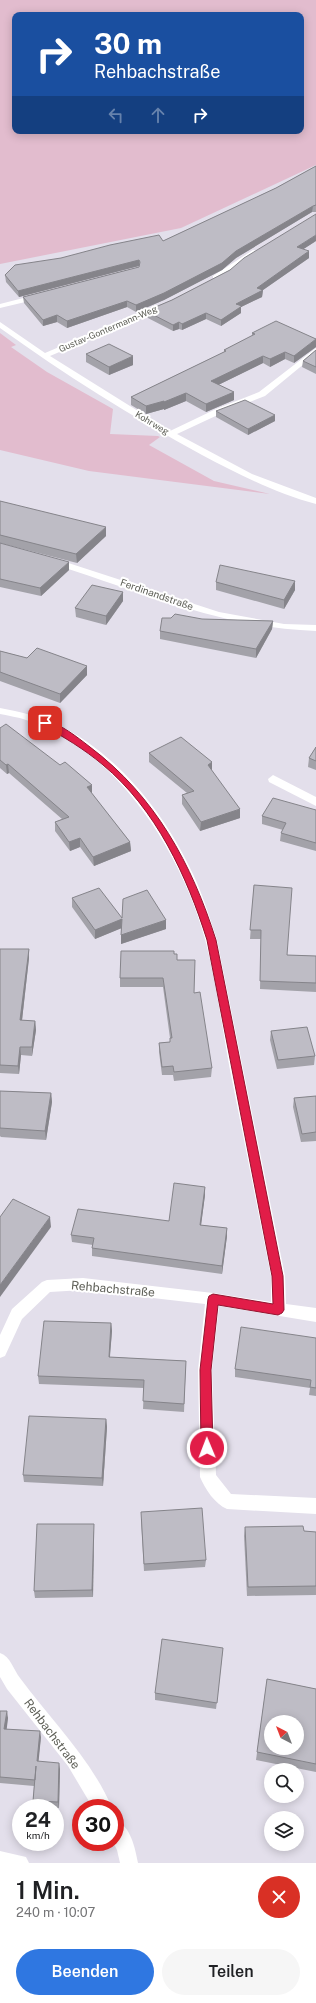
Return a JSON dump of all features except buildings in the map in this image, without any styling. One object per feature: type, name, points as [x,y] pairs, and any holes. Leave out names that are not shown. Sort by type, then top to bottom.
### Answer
[{"type":"street","points":[[207,283],[226,273],[240,261],[265,246]]},
{"type":"street","points":[[0,306],[45,294]]},
{"type":"street","name":"Gustav-Gontermann-Weg","points":[[44,356],[168,303]]},
{"type":"street","name":"Kohrweg","points":[[0,324],[44,356],[170,434],[249,476],[316,501]]},
{"type":"street","points":[[170,434],[219,411],[262,394],[316,350]]},
{"type":"street","name":"Ferdinandstraße","points":[[41,557],[91,572],[213,613],[259,622],[316,628]]},
{"type":"street","points":[[0,711],[45,723],[76,740],[107,764],[133,791],[149,811],[181,862],[200,902],[211,940],[278,1276],[278,1310]]},
{"type":"street","points":[[273,779],[316,802]]},
{"type":"street","name":"Rehbachstraße","points":[[0,1351],[18,1314],[47,1286],[83,1284],[213,1299],[316,1315]]},
{"type":"street","points":[[213,1299],[205,1370],[208,1477],[215,1488],[227,1501],[316,1506]]},
{"type":"street","name":"Rehbachstraße","points":[[0,1661],[13,1684],[74,1760],[98,1799]]},
{"type":"street","points":[[124,1844],[129,1863]]},
{"type":"street","points":[[0,1860],[20,1863]]},
{"type":"shaded area","points":[[0,0],[316,0],[316,165],[181,228],[0,264]]},
{"type":"shaded area","points":[[0,333],[16,345],[11,347],[47,372],[113,409],[110,434],[158,436],[160,437],[149,445],[214,481],[270,494],[89,471],[0,450]]},
{"type":"route","points":[[45,723],[76,740],[107,764],[133,791],[149,811],[178,856],[200,902],[211,940],[278,1276],[278,1310],[213,1299],[205,1370],[207,1448]]}]
